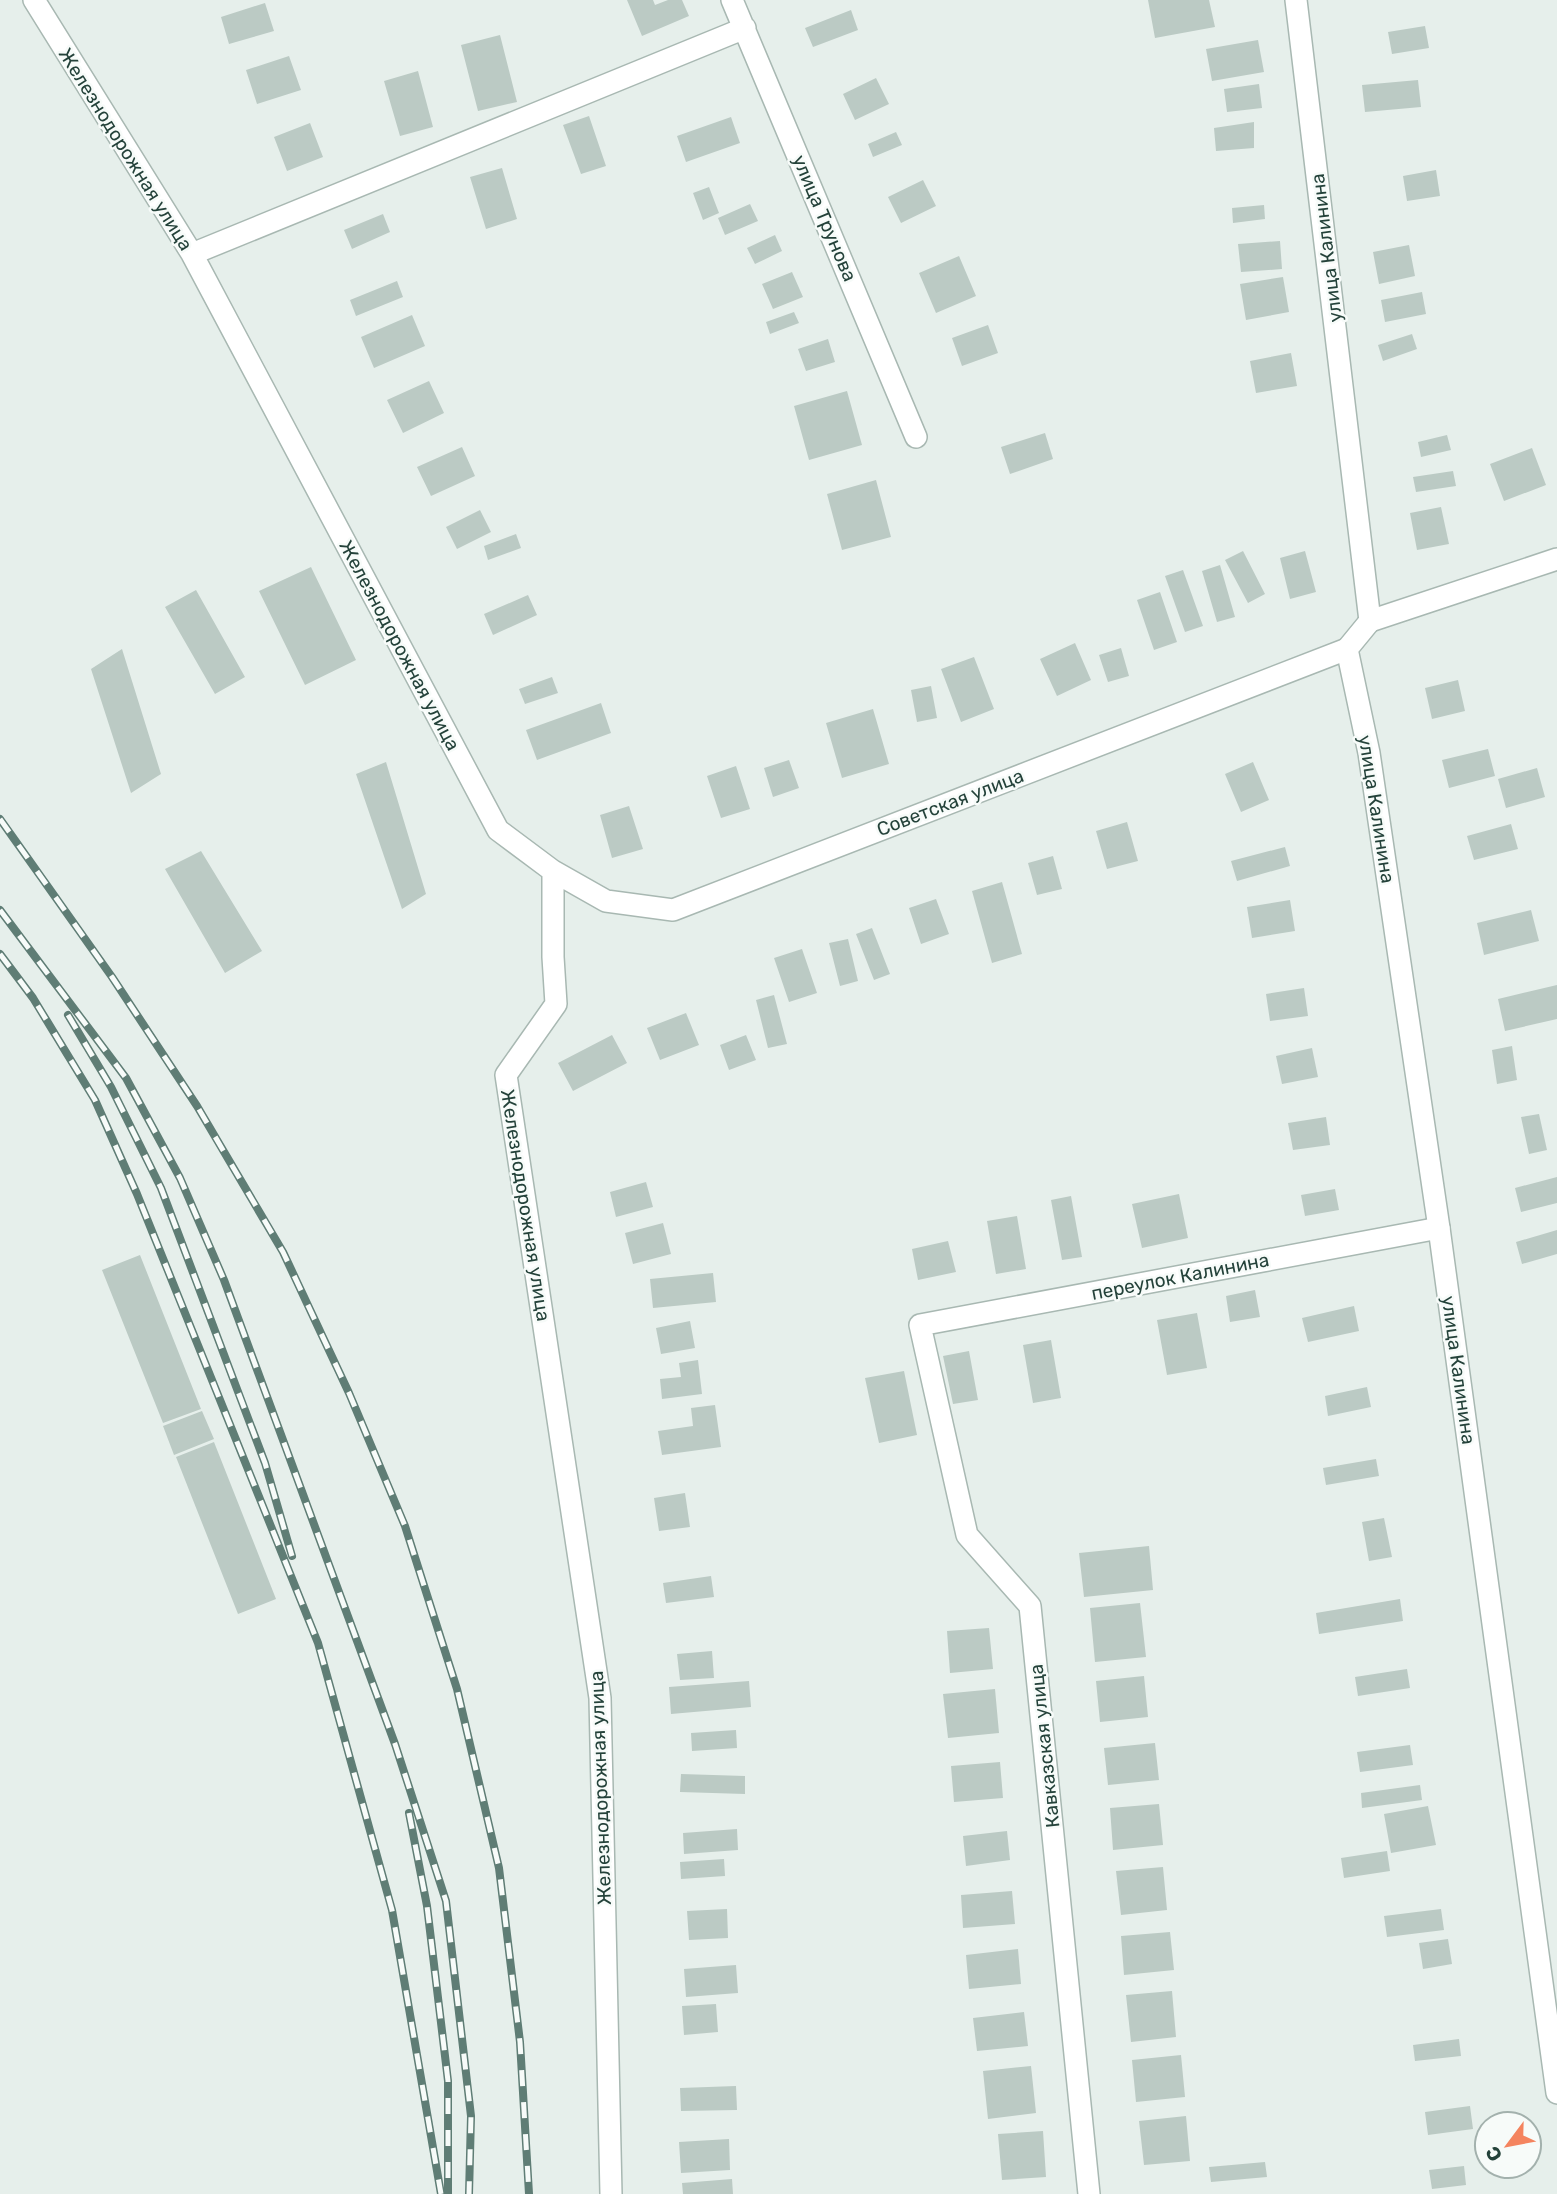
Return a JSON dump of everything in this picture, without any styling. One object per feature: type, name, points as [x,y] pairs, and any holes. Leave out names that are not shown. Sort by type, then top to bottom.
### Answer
[{"type":"street","name":"Железнодорожная улица","points":[[34,0],[192,254],[498,830],[553,871],[556,1004],[506,1075],[600,1698],[611,2194]]},
{"type":"street","name":"улица Трунова","points":[[732,0],[916,437]]},
{"type":"street","name":"улица Калинина","points":[[1296,0],[1370,621]]},
{"type":"street","points":[[192,254],[745,29]]},
{"type":"street","points":[[1347,649],[1370,621],[1557,559]]},
{"type":"street","name":"улица Калинина","points":[[1347,649],[1369,753],[1439,1228],[1557,2093]]},
{"type":"street","name":"Советская улица","points":[[553,871],[606,901],[673,909],[1347,649]]},
{"type":"street","name":"переулок Калинина","points":[[920,1325],[1439,1228]]},
{"type":"street","name":"Кавказская улица","points":[[920,1325],[967,1535],[1030,1606],[1089,2194]]},
{"type":"building","points":[[627,0],[653,0],[655,5],[668,0],[682,0],[689,16],[642,36]]},
{"type":"building","points":[[1148,0],[1209,0],[1215,27],[1155,38]]},
{"type":"building","points":[[265,3],[274,31],[229,44],[221,17]]},
{"type":"building","points":[[851,10],[858,30],[813,47],[805,28]]},
{"type":"building","points":[[1425,26],[1429,48],[1392,54],[1388,32]]},
{"type":"building","points":[[500,35],[517,102],[478,111],[461,45]]},
{"type":"building","points":[[1258,40],[1264,72],[1212,81],[1206,49]]},
{"type":"building","points":[[289,56],[301,90],[257,104],[246,70]]},
{"type":"building","points":[[418,71],[433,127],[400,136],[384,81]]},
{"type":"building","points":[[876,78],[889,104],[855,120],[843,94]]},
{"type":"building","points":[[1418,80],[1421,107],[1365,112],[1362,85]]},
{"type":"building","points":[[1259,84],[1262,108],[1227,112],[1224,89]]},
{"type":"building","points":[[589,116],[606,166],[581,174],[563,125]]},
{"type":"building","points":[[731,117],[740,143],[686,162],[677,136]]},
{"type":"building","points":[[1254,122],[1254,148],[1216,151],[1214,128]]},
{"type":"building","points":[[310,123],[323,157],[287,171],[274,137]]},
{"type":"building","points":[[896,132],[902,145],[873,157],[868,144]]},
{"type":"building","points":[[502,168],[517,219],[486,229],[470,177]]},
{"type":"building","points":[[1436,170],[1440,196],[1407,201],[1403,176]]},
{"type":"building","points":[[923,180],[936,206],[901,223],[888,197]]},
{"type":"building","points":[[709,187],[719,213],[703,220],[693,193]]},
{"type":"building","points":[[750,204],[758,221],[725,235],[718,218]]},
{"type":"building","points":[[1264,205],[1265,219],[1233,223],[1232,208]]},
{"type":"building","points":[[383,214],[390,232],[352,249],[344,230]]},
{"type":"building","points":[[775,235],[782,251],[755,264],[747,248]]},
{"type":"building","points":[[1280,241],[1282,269],[1241,272],[1238,244]]},
{"type":"building","points":[[1409,245],[1415,276],[1379,284],[1373,252]]},
{"type":"building","points":[[959,256],[976,296],[936,313],[919,273]]},
{"type":"building","points":[[792,272],[803,297],[773,309],[762,284]]},
{"type":"building","points":[[1283,277],[1289,312],[1246,320],[1240,284]]},
{"type":"building","points":[[397,281],[403,297],[356,316],[350,300]]},
{"type":"building","points":[[1422,292],[1426,314],[1385,322],[1381,300]]},
{"type":"building","points":[[794,312],[799,323],[770,334],[766,322]]},
{"type":"building","points":[[412,315],[425,346],[374,368],[361,337]]},
{"type":"building","points":[[988,325],[998,353],[962,366],[952,338]]},
{"type":"building","points":[[1412,334],[1417,349],[1383,361],[1378,345]]},
{"type":"building","points":[[828,339],[835,362],[806,371],[798,349]]},
{"type":"building","points":[[1291,353],[1297,386],[1256,393],[1250,361]]},
{"type":"building","points":[[429,381],[444,413],[403,433],[387,400]]},
{"type":"building","points":[[847,391],[862,445],[809,460],[794,406]]},
{"type":"building","points":[[1045,433],[1053,459],[1010,474],[1001,447]]},
{"type":"building","points":[[1447,435],[1451,450],[1421,457],[1418,442]]},
{"type":"building","points":[[462,447],[475,476],[431,496],[417,467]]},
{"type":"building","points":[[1532,448],[1546,485],[1504,501],[1490,464]]},
{"type":"building","points":[[1453,471],[1456,486],[1416,492],[1413,477]]},
{"type":"building","points":[[876,480],[891,537],[842,550],[827,494]]},
{"type":"building","points":[[1441,507],[1449,544],[1417,550],[1410,513]]},
{"type":"building","points":[[480,510],[491,532],[457,549],[446,527]]},
{"type":"building","points":[[516,534],[521,548],[488,560],[484,546]]},
{"type":"building","points":[[1243,551],[1265,594],[1248,603],[1225,560]]},
{"type":"building","points":[[1305,551],[1316,592],[1290,599],[1280,558]]},
{"type":"building","points":[[1220,565],[1235,617],[1217,622],[1202,571]]},
{"type":"building","points":[[311,567],[356,660],[305,685],[259,591]]},
{"type":"building","points":[[1183,570],[1203,626],[1185,632],[1165,576]]},
{"type":"building","points":[[196,590],[245,677],[215,694],[165,607]]},
{"type":"building","points":[[1160,592],[1177,642],[1154,650],[1137,600]]},
{"type":"building","points":[[528,595],[537,615],[493,635],[484,614]]},
{"type":"building","points":[[1075,643],[1091,680],[1057,696],[1040,659]]},
{"type":"building","points":[[1121,648],[1129,676],[1108,682],[1099,655]]},
{"type":"building","points":[[122,649],[161,774],[131,793],[91,669]]},
{"type":"building","points":[[974,657],[994,709],[961,722],[941,669]]},
{"type":"building","points":[[552,677],[558,693],[525,704],[519,689]]},
{"type":"building","points":[[1458,680],[1465,711],[1432,719],[1425,688]]},
{"type":"building","points":[[931,686],[937,718],[917,722],[911,690]]},
{"type":"building","points":[[601,703],[611,733],[537,760],[526,730]]},
{"type":"building","points":[[873,709],[889,764],[842,778],[826,723]]},
{"type":"building","points":[[1488,749],[1495,776],[1449,788],[1442,760]]},
{"type":"building","points":[[789,760],[799,788],[773,797],[764,768]]},
{"type":"building","points":[[386,762],[426,894],[402,909],[356,774]]},
{"type":"building","points":[[1253,762],[1269,800],[1241,812],[1225,774]]},
{"type":"building","points":[[736,766],[750,809],[721,818],[707,776]]},
{"type":"building","points":[[1537,768],[1545,797],[1506,808],[1498,779]]},
{"type":"building","points":[[629,806],[643,849],[612,858],[600,815]]},
{"type":"building","points":[[1127,822],[1138,861],[1107,869],[1096,831]]},
{"type":"building","points":[[1511,824],[1518,849],[1474,860],[1467,836]]},
{"type":"building","points":[[1285,847],[1290,866],[1237,881],[1231,861]]},
{"type":"building","points":[[201,851],[262,951],[225,973],[165,869]]},
{"type":"building","points":[[1053,856],[1062,889],[1037,895],[1028,863]]},
{"type":"building","points":[[1002,882],[1022,954],[992,963],[972,891]]},
{"type":"building","points":[[936,899],[949,934],[921,944],[909,908]]},
{"type":"building","points":[[1290,900],[1295,931],[1252,938],[1247,907]]},
{"type":"building","points":[[1531,910],[1539,941],[1484,955],[1477,923]]},
{"type":"building","points":[[872,928],[890,974],[874,980],[856,934]]},
{"type":"building","points":[[848,939],[858,981],[840,986],[829,943]]},
{"type":"building","points":[[802,949],[817,993],[789,1002],[774,958]]},
{"type":"building","points":[[1557,985],[1557,1019],[1505,1031],[1498,999]]},
{"type":"building","points":[[1304,988],[1308,1016],[1270,1021],[1266,994]]},
{"type":"building","points":[[774,995],[787,1044],[768,1048],[756,1000]]},
{"type":"building","points":[[686,1013],[699,1045],[660,1060],[647,1028]]},
{"type":"building","points":[[612,1035],[627,1063],[573,1091],[558,1063]]},
{"type":"building","points":[[746,1035],[756,1060],[729,1070],[720,1045]]},
{"type":"building","points":[[1512,1046],[1517,1080],[1497,1084],[1492,1050]]},
{"type":"building","points":[[1312,1048],[1318,1077],[1282,1084],[1276,1056]]},
{"type":"building","points":[[1539,1114],[1547,1150],[1529,1154],[1521,1117]]},
{"type":"building","points":[[1326,1117],[1330,1145],[1293,1150],[1288,1123]]},
{"type":"building","points":[[1557,1177],[1557,1203],[1521,1212],[1515,1188]]},
{"type":"building","points":[[646,1182],[653,1207],[616,1217],[610,1192]]},
{"type":"building","points":[[1335,1189],[1339,1210],[1305,1216],[1301,1195]]},
{"type":"building","points":[[1179,1194],[1188,1238],[1142,1248],[1132,1204]]},
{"type":"building","points":[[1071,1196],[1082,1257],[1062,1260],[1051,1200]]},
{"type":"building","points":[[1017,1216],[1026,1269],[996,1274],[987,1221]]},
{"type":"building","points":[[663,1223],[671,1254],[633,1264],[625,1233]]},
{"type":"building","points":[[1557,1230],[1557,1254],[1522,1264],[1516,1242]]},
{"type":"building","points":[[948,1241],[956,1272],[918,1280],[912,1249]]},
{"type":"building","points":[[140,1255],[201,1409],[163,1423],[102,1270]]},
{"type":"building","points":[[713,1273],[716,1302],[653,1308],[650,1279]]},
{"type":"building","points":[[1255,1290],[1260,1317],[1230,1322],[1226,1296]]},
{"type":"building","points":[[1354,1306],[1359,1331],[1308,1342],[1302,1318]]},
{"type":"building","points":[[1197,1313],[1207,1368],[1167,1375],[1157,1320]]},
{"type":"building","points":[[690,1321],[695,1348],[661,1354],[656,1328]]},
{"type":"building","points":[[1051,1340],[1061,1398],[1033,1403],[1023,1345]]},
{"type":"building","points":[[969,1351],[978,1400],[953,1404],[943,1356]]},
{"type":"building","points":[[698,1360],[702,1394],[662,1399],[660,1379],[681,1377],[679,1363]]},
{"type":"building","points":[[904,1371],[917,1435],[879,1443],[865,1378]]},
{"type":"building","points":[[1367,1387],[1371,1407],[1328,1416],[1325,1396]]},
{"type":"building","points":[[715,1405],[721,1447],[662,1455],[658,1431],[693,1426],[691,1408]]},
{"type":"building","points":[[202,1411],[214,1439],[174,1455],[163,1426]]},
{"type":"building","points":[[214,1442],[276,1599],[238,1614],[176,1457]]},
{"type":"building","points":[[1376,1459],[1379,1476],[1326,1485],[1323,1468]]},
{"type":"building","points":[[685,1493],[690,1527],[659,1531],[654,1498]]},
{"type":"building","points":[[1384,1518],[1392,1557],[1369,1561],[1362,1522]]},
{"type":"building","points":[[1149,1546],[1153,1590],[1084,1597],[1079,1553]]},
{"type":"building","points":[[711,1576],[714,1597],[666,1603],[663,1583]]},
{"type":"building","points":[[1400,1599],[1403,1621],[1319,1634],[1316,1613]]},
{"type":"building","points":[[1140,1603],[1146,1657],[1095,1662],[1090,1608]]},
{"type":"building","points":[[989,1628],[993,1669],[950,1673],[947,1631]]},
{"type":"building","points":[[712,1651],[714,1678],[680,1680],[677,1654]]},
{"type":"building","points":[[1407,1669],[1410,1688],[1358,1696],[1355,1677]]},
{"type":"building","points":[[1144,1676],[1148,1717],[1100,1722],[1096,1681]]},
{"type":"building","points":[[749,1681],[751,1707],[671,1714],[669,1687]]},
{"type":"building","points":[[995,1689],[999,1733],[948,1738],[943,1694]]},
{"type":"building","points":[[736,1730],[737,1748],[692,1751],[691,1733]]},
{"type":"building","points":[[1155,1743],[1159,1780],[1108,1785],[1104,1748]]},
{"type":"building","points":[[1410,1745],[1413,1765],[1360,1772],[1357,1752]]},
{"type":"building","points":[[1000,1762],[1003,1798],[954,1802],[951,1766]]},
{"type":"building","points":[[681,1774],[745,1776],[745,1794],[680,1792]]},
{"type":"building","points":[[1420,1785],[1422,1800],[1362,1808],[1361,1793]]},
{"type":"building","points":[[1159,1804],[1163,1845],[1113,1850],[1110,1808]]},
{"type":"building","points":[[1428,1806],[1436,1845],[1391,1853],[1384,1814]]},
{"type":"building","points":[[737,1829],[738,1850],[684,1854],[683,1833]]},
{"type":"building","points":[[1007,1831],[1010,1860],[966,1866],[963,1836]]},
{"type":"building","points":[[1387,1851],[1390,1871],[1344,1878],[1341,1858]]},
{"type":"building","points":[[724,1859],[725,1876],[681,1879],[680,1862]]},
{"type":"building","points":[[1163,1867],[1167,1910],[1121,1915],[1116,1871]]},
{"type":"building","points":[[1012,1891],[1015,1924],[963,1928],[961,1895]]},
{"type":"building","points":[[727,1909],[728,1938],[689,1940],[687,1911]]},
{"type":"building","points":[[1441,1909],[1444,1930],[1387,1937],[1384,1916]]},
{"type":"building","points":[[1170,1932],[1174,1970],[1124,1975],[1121,1936]]},
{"type":"building","points":[[1448,1939],[1452,1964],[1423,1969],[1419,1943]]},
{"type":"building","points":[[1018,1949],[1021,1984],[969,1989],[966,1955]]},
{"type":"building","points":[[736,1965],[738,1993],[686,1997],[684,1969]]},
{"type":"building","points":[[1172,1991],[1176,2037],[1131,2042],[1126,1995]]},
{"type":"building","points":[[716,2004],[718,2032],[684,2035],[682,2006]]},
{"type":"building","points":[[1024,2012],[1028,2046],[977,2051],[973,2018]]},
{"type":"building","points":[[1459,2039],[1461,2056],[1415,2061],[1413,2045]]},
{"type":"building","points":[[1181,2055],[1185,2097],[1136,2102],[1132,2060]]},
{"type":"building","points":[[1031,2066],[1036,2113],[988,2119],[983,2071]]},
{"type":"building","points":[[736,2086],[737,2110],[681,2111],[680,2088]]},
{"type":"building","points":[[1470,2106],[1473,2129],[1428,2135],[1425,2112]]},
{"type":"building","points":[[1186,2116],[1190,2161],[1144,2165],[1139,2121]]},
{"type":"building","points":[[1043,2131],[1046,2177],[1002,2180],[998,2134]]},
{"type":"building","points":[[729,2139],[730,2170],[681,2173],[679,2142]]},
{"type":"building","points":[[1265,2162],[1267,2177],[1211,2182],[1209,2167]]},
{"type":"building","points":[[1464,2166],[1466,2185],[1432,2189],[1429,2170]]},
{"type":"building","points":[[732,2179],[733,2194],[683,2194],[682,2183]]},
{"type":"railway","points":[[0,819],[112,977],[197,1106],[283,1252],[349,1393],[405,1526],[457,1689],[499,1868],[520,2042],[529,2194]]},
{"type":"railway","points":[[0,910],[126,1078],[180,1178],[224,1280],[395,1744],[446,1901],[471,2116],[469,2194]]},
{"type":"railway","points":[[0,954],[33,998],[95,1100],[137,1194],[318,1643],[392,1910],[441,2194]]},
{"type":"railway","points":[[68,1015],[111,1087],[161,1188],[265,1463],[292,1556]]},
{"type":"railway","points":[[409,1813],[427,1906],[448,2081],[448,2194]]}]
